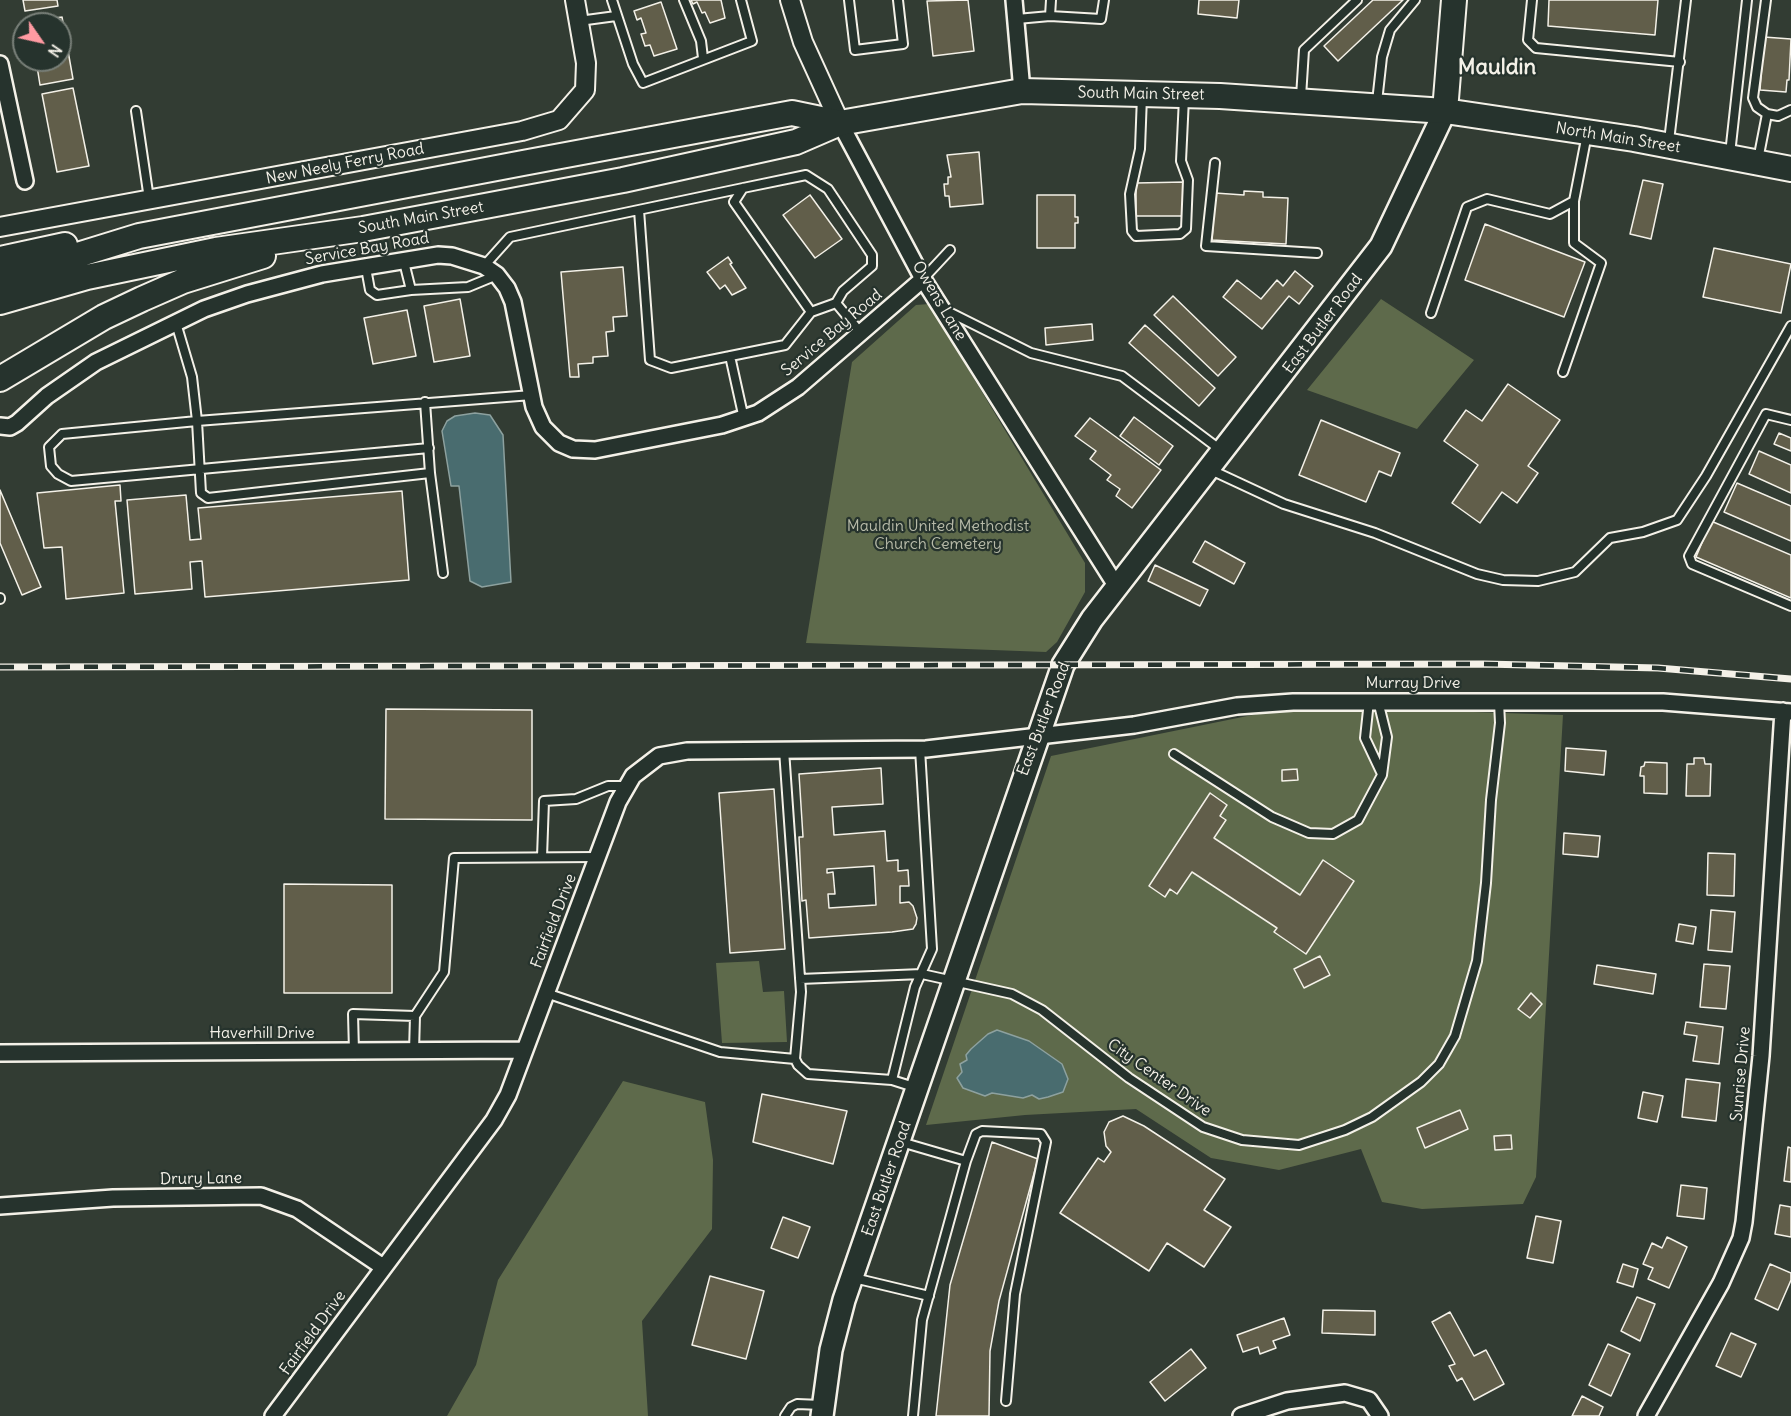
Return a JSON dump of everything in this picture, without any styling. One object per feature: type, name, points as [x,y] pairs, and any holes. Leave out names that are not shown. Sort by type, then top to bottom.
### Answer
[{"type":"main road","points":[[1445,111],[1454,0]]},
{"type":"main road","name":"South Main Street","points":[[0,302],[87,277],[216,250],[363,229],[622,180],[796,142],[840,123],[1022,91],[1142,94],[1445,111]]},
{"type":"main road","name":"North Main Street","points":[[1445,111],[1669,146],[1791,169]]},
{"type":"main road","name":"East Butler Road","points":[[822,1411],[831,1350],[853,1278],[1036,736],[1063,665],[1092,619],[1381,246],[1445,111]]},
{"type":"main road","name":"South Main Street","points":[[0,279],[139,236],[792,113],[840,123]]},
{"type":"main road","points":[[0,379],[104,317],[183,282],[232,265],[363,229]]},
{"type":"main road","points":[[0,259],[74,243],[139,236]]},
{"type":"street","name":"New Neely Ferry Road","points":[[0,227],[522,130],[559,120],[585,90],[586,63],[574,0]]},
{"type":"street","name":"Owens Lane","points":[[790,0],[803,42],[840,123],[923,279],[945,310],[1040,468],[1117,587]]},
{"type":"street","points":[[1014,0],[1022,91]]},
{"type":"street","points":[[0,64],[3,94],[25,181]]},
{"type":"street","name":"Service Bay Road","points":[[0,426],[10,427],[17,423],[47,396],[96,362],[175,321],[284,283],[322,274],[452,256],[490,270],[513,302],[531,394],[539,420],[548,434],[560,443],[587,451],[710,428],[744,418],[778,401],[798,387],[923,279]]},
{"type":"street","name":"Murray Drive","points":[[1036,736],[1134,725],[1237,706],[1374,701],[1663,702],[1787,711]]},
{"type":"street","name":"Sunrise Drive","points":[[1646,1416],[1721,1283],[1741,1239],[1763,1033],[1787,711]]},
{"type":"street","name":"Fairfield Drive","points":[[273,1416],[494,1120],[508,1095],[626,786],[642,767],[666,754],[920,749],[1036,736]]},
{"type":"street","name":"Haverhill Drive","points":[[0,1053],[524,1050]]},
{"type":"street","name":"Drury Lane","points":[[0,1206],[113,1198],[261,1196],[297,1209],[383,1267]]},
{"type":"street","points":[[1241,1416],[1287,1401],[1345,1393],[1369,1400],[1380,1416]]},
{"type":"lane","points":[[612,0],[616,16],[643,83],[752,41],[741,0]]},
{"type":"lane","points":[[684,0],[701,41],[703,58]]},
{"type":"lane","points":[[849,0],[855,50],[903,44],[898,0]]},
{"type":"lane","points":[[1050,16],[1051,0]]},
{"type":"lane","points":[[1017,19],[1050,16],[1101,19],[1104,0]]},
{"type":"lane","points":[[1301,102],[1304,50],[1357,0]]},
{"type":"lane","points":[[1376,106],[1382,57],[1390,30],[1415,0]]},
{"type":"lane","points":[[1532,0],[1528,40],[1536,48],[1680,62]]},
{"type":"lane","points":[[1669,146],[1686,0]]},
{"type":"lane","points":[[1730,157],[1747,0]]},
{"type":"lane","points":[[1766,0],[1760,59],[1753,89],[1757,107],[1767,114],[1778,116],[1791,110]]},
{"type":"lane","points":[[578,22],[616,16]]},
{"type":"lane","points":[[1142,94],[1140,149],[1130,194],[1132,231],[1136,236],[1180,234],[1186,229],[1188,180],[1181,161],[1184,96]]},
{"type":"lane","points":[[136,111],[149,201]]},
{"type":"lane","points":[[1758,162],[1767,114]]},
{"type":"lane","points":[[1563,372],[1601,263],[1574,243],[1574,201],[1588,133]]},
{"type":"lane","points":[[1215,163],[1206,246],[1317,253]]},
{"type":"lane","points":[[366,268],[370,290],[376,295],[411,290],[468,287],[490,270],[510,237],[806,175],[818,180],[828,189],[872,255],[872,266],[843,291],[836,303],[811,312],[785,345],[671,368],[650,360],[639,210]]},
{"type":"lane","points":[[743,188],[734,202],[811,312]]},
{"type":"lane","points":[[1431,313],[1467,207],[1487,199],[1550,214],[1574,201]]},
{"type":"lane","points":[[923,279],[950,250]]},
{"type":"lane","points":[[404,262],[411,290]]},
{"type":"lane","points":[[836,303],[861,333]]},
{"type":"lane","points":[[945,310],[1030,353],[1122,376],[1223,452]]},
{"type":"lane","points":[[175,321],[192,376],[201,493],[208,498],[430,473]]},
{"type":"lane","points":[[1209,470],[1284,504],[1375,533],[1477,574],[1503,580],[1538,581],[1575,572],[1610,538],[1642,532],[1677,520],[1706,476],[1791,326]]},
{"type":"lane","points":[[730,356],[744,418]]},
{"type":"lane","points":[[429,448],[71,481],[58,474],[51,466],[49,457],[49,447],[62,434],[531,394]]},
{"type":"lane","points":[[425,402],[430,473],[443,573]]},
{"type":"lane","points":[[1791,420],[1766,414],[1689,556],[1692,564],[1791,606]]},
{"type":"lane","points":[[1374,701],[1365,738],[1382,775]]},
{"type":"lane","points":[[1174,754],[1272,817],[1309,833],[1333,834],[1358,820],[1382,775],[1387,737],[1374,701]]},
{"type":"lane","name":"City Center Drive","points":[[800,979],[922,974],[1012,994],[1042,1010],[1129,1077],[1203,1127],[1232,1137],[1299,1145],[1345,1130],[1372,1117],[1405,1096],[1439,1064],[1455,1036],[1466,1007],[1478,961],[1491,800],[1500,723],[1499,702]]},
{"type":"lane","points":[[892,1080],[915,987],[932,949],[920,749]]},
{"type":"lane","points":[[784,750],[800,979],[795,1059],[808,1074],[892,1080],[918,1089]]},
{"type":"lane","points":[[542,857],[544,801],[576,799],[608,786],[626,786]]},
{"type":"lane","points":[[414,1051],[415,1016],[444,972],[454,858],[597,857]]},
{"type":"lane","points":[[546,993],[720,1052],[795,1059]]},
{"type":"lane","points":[[354,1051],[353,1014],[415,1016]]},
{"type":"lane","points":[[913,1416],[922,1320],[966,1161],[976,1134],[982,1131],[1041,1134],[1046,1142],[1015,1294],[1006,1401]]},
{"type":"lane","points":[[900,1142],[966,1161]]},
{"type":"lane","points":[[853,1278],[929,1296]]},
{"type":"lane","points":[[785,1416],[791,1407],[797,1404],[822,1411]]},
{"type":"green space","points":[[1381,299],[1474,360],[1417,429],[1307,390]]},
{"type":"green space","name":"Mauldin United Methodist Church Cemetery","points":[[929,304],[1085,563],[1085,592],[1057,642],[1046,652],[806,643],[852,362],[916,305]]},
{"type":"green space","points":[[1267,712],[1474,712],[1563,715],[1536,1177],[1523,1204],[1422,1209],[1382,1202],[1361,1149],[1279,1170],[1211,1158],[1136,1109],[1025,1115],[926,1125],[1051,756]]},
{"type":"green space","points":[[759,961],[763,992],[784,991],[787,1042],[722,1043],[716,963]]},
{"type":"green space","points":[[623,1081],[705,1102],[713,1160],[712,1229],[642,1321],[648,1416],[447,1416],[476,1365],[498,1280]]},
{"type":"water","points":[[475,413],[490,415],[503,435],[511,582],[482,587],[470,581],[459,486],[451,486],[442,431],[447,421],[455,416]]},
{"type":"water","points":[[997,1030],[1029,1041],[1062,1064],[1068,1079],[1063,1092],[1039,1099],[1032,1095],[1023,1098],[992,1093],[985,1096],[963,1088],[957,1078],[962,1072],[960,1064],[967,1060],[966,1055],[971,1049],[988,1034]]},
{"type":"building","points":[[23,0],[57,0],[58,6],[25,11]]},
{"type":"building","points":[[691,0],[721,0],[725,18],[710,23],[697,2],[693,4]]},
{"type":"building","points":[[968,0],[974,51],[933,56],[927,1]]},
{"type":"building","points":[[1199,0],[1239,0],[1237,18],[1198,14]]},
{"type":"building","points":[[1373,0],[1403,0],[1338,61],[1324,46]]},
{"type":"building","points":[[1549,0],[1658,0],[1655,35],[1548,26]]},
{"type":"building","points":[[661,2],[677,49],[654,56],[650,45],[645,46],[641,34],[646,33],[641,18],[637,20],[634,11]]},
{"type":"building","points":[[1764,37],[1791,39],[1789,80],[1787,80],[1786,92],[1760,90]]},
{"type":"building","points":[[38,72],[72,72],[73,79],[40,85]]},
{"type":"building","points":[[73,88],[89,166],[57,172],[42,94]]},
{"type":"building","points":[[979,152],[983,204],[950,207],[949,196],[945,196],[944,184],[948,184],[948,177],[951,177],[947,155]]},
{"type":"building","points":[[1643,180],[1663,184],[1651,239],[1630,234]]},
{"type":"building","points":[[1185,182],[1185,216],[1136,216],[1136,183]]},
{"type":"building","points":[[1244,191],[1263,192],[1263,197],[1288,198],[1286,244],[1212,240],[1215,193],[1244,195]]},
{"type":"building","points":[[810,195],[842,239],[815,258],[783,215]]},
{"type":"building","points":[[1037,195],[1075,195],[1075,217],[1078,217],[1078,223],[1075,223],[1075,248],[1037,248]]},
{"type":"building","points":[[1485,224],[1585,262],[1564,317],[1465,280]]},
{"type":"building","points":[[1714,248],[1791,264],[1781,313],[1703,297]]},
{"type":"building","points":[[728,257],[746,288],[732,295],[725,285],[720,289],[707,272]]},
{"type":"building","points":[[623,267],[627,316],[613,317],[614,331],[606,332],[608,356],[593,357],[593,363],[578,364],[579,377],[570,377],[561,272]]},
{"type":"building","points":[[1295,271],[1313,286],[1299,304],[1289,296],[1262,329],[1223,297],[1237,280],[1261,299],[1277,280],[1283,286]]},
{"type":"building","points":[[1173,296],[1236,357],[1218,376],[1154,315]]},
{"type":"building","points":[[460,299],[470,356],[434,362],[424,306]]},
{"type":"building","points":[[407,310],[416,356],[373,364],[364,318]]},
{"type":"building","points":[[1092,324],[1093,340],[1046,345],[1045,328]]},
{"type":"building","points":[[1145,325],[1215,388],[1199,406],[1129,343]]},
{"type":"building","points":[[1508,384],[1560,420],[1528,466],[1538,473],[1517,503],[1502,492],[1480,523],[1452,503],[1478,465],[1444,441],[1466,410],[1482,421]]},
{"type":"building","points":[[1134,417],[1173,446],[1159,465],[1120,436]]},
{"type":"building","points":[[1090,418],[1161,470],[1132,508],[1116,496],[1120,489],[1107,480],[1111,475],[1090,459],[1096,451],[1075,436]]},
{"type":"building","points":[[1321,420],[1400,453],[1391,476],[1379,471],[1366,502],[1299,475]]},
{"type":"building","points":[[1779,433],[1791,438],[1791,451],[1774,444]]},
{"type":"building","points":[[1759,451],[1791,465],[1791,493],[1749,474]]},
{"type":"building","points":[[1737,483],[1791,506],[1791,541],[1724,512]]},
{"type":"building","points":[[120,485],[121,501],[115,501],[124,593],[66,599],[62,547],[44,548],[37,493]]},
{"type":"building","points":[[0,490],[41,587],[22,595],[0,543]]},
{"type":"building","points":[[402,491],[409,580],[205,597],[202,561],[190,562],[192,589],[135,594],[127,500],[186,495],[190,540],[201,539],[198,508]]},
{"type":"building","points":[[1711,521],[1791,555],[1791,598],[1696,557]]},
{"type":"building","points":[[1205,541],[1245,563],[1234,584],[1193,562]]},
{"type":"building","points":[[1155,565],[1208,590],[1200,606],[1148,581]]},
{"type":"building","points":[[386,709],[532,710],[532,820],[385,819]]},
{"type":"building","points":[[1566,748],[1606,751],[1604,775],[1565,771]]},
{"type":"building","points":[[1694,758],[1704,758],[1705,764],[1711,764],[1710,796],[1686,796],[1687,764],[1694,764]]},
{"type":"building","points":[[1645,762],[1667,763],[1667,794],[1644,793],[1644,776],[1640,776],[1641,767]]},
{"type":"building","points":[[881,768],[883,804],[832,807],[834,835],[885,831],[887,861],[898,860],[898,871],[908,870],[909,886],[900,886],[900,903],[909,902],[913,906],[917,918],[913,929],[809,938],[806,900],[802,901],[799,837],[803,837],[799,774]],"holes":[[[874,866],[876,905],[829,908],[828,894],[835,894],[833,872],[827,873],[827,869]]]},
{"type":"building","points":[[1297,769],[1298,780],[1282,781],[1282,770]]},
{"type":"building","points":[[774,789],[785,949],[730,953],[719,793]]},
{"type":"building","points":[[1210,793],[1227,805],[1220,816],[1226,820],[1214,838],[1300,895],[1323,860],[1354,881],[1306,954],[1274,932],[1277,928],[1192,872],[1177,894],[1170,889],[1165,897],[1149,886]]},
{"type":"building","points":[[1564,833],[1600,836],[1598,857],[1563,854]]},
{"type":"building","points":[[1708,853],[1735,854],[1734,896],[1707,895]]},
{"type":"building","points":[[284,884],[392,885],[392,993],[284,993]]},
{"type":"building","points":[[1711,910],[1735,912],[1732,952],[1708,950]]},
{"type":"building","points":[[1679,924],[1696,927],[1693,944],[1676,941]]},
{"type":"building","points":[[1320,956],[1330,975],[1304,988],[1294,969]]},
{"type":"building","points":[[1704,964],[1730,966],[1726,1009],[1700,1007]]},
{"type":"building","points":[[1597,965],[1656,974],[1653,994],[1594,984]]},
{"type":"building","points":[[1531,993],[1542,1004],[1530,1018],[1518,1009]]},
{"type":"building","points":[[1686,1022],[1723,1027],[1719,1064],[1693,1061],[1697,1036],[1684,1034]]},
{"type":"building","points":[[1686,1079],[1720,1083],[1716,1121],[1682,1117]]},
{"type":"building","points":[[1643,1092],[1663,1096],[1657,1122],[1638,1118]]},
{"type":"building","points":[[762,1094],[847,1111],[833,1164],[753,1142]]},
{"type":"building","points":[[1460,1110],[1468,1129],[1425,1148],[1417,1128]]},
{"type":"building","points":[[1123,1116],[1144,1126],[1225,1179],[1204,1210],[1231,1227],[1204,1267],[1167,1243],[1149,1271],[1060,1213],[1098,1158],[1104,1162],[1111,1152],[1106,1146],[1104,1132],[1109,1122]]},
{"type":"building","points":[[1511,1135],[1512,1149],[1495,1150],[1494,1136]]},
{"type":"building","points":[[992,1142],[1038,1159],[999,1301],[990,1351],[989,1416],[936,1416],[950,1285]]},
{"type":"building","points":[[1788,1147],[1791,1148],[1791,1182],[1784,1181]]},
{"type":"building","points":[[1681,1185],[1707,1188],[1704,1219],[1677,1216]]},
{"type":"building","points":[[1780,1205],[1791,1207],[1791,1237],[1775,1234]]},
{"type":"building","points":[[1536,1216],[1561,1221],[1553,1263],[1527,1258]]},
{"type":"building","points":[[783,1217],[810,1227],[798,1258],[771,1248]]},
{"type":"building","points":[[1667,1237],[1687,1247],[1669,1288],[1648,1279],[1653,1268],[1643,1264],[1652,1243],[1662,1248]]},
{"type":"building","points":[[1623,1264],[1638,1269],[1633,1287],[1617,1282]]},
{"type":"building","points":[[1770,1264],[1791,1273],[1791,1280],[1778,1310],[1755,1299]]},
{"type":"building","points":[[710,1276],[764,1291],[746,1359],[692,1345]]},
{"type":"building","points":[[1637,1297],[1655,1304],[1640,1341],[1621,1331]]},
{"type":"building","points":[[1323,1310],[1375,1311],[1375,1335],[1322,1333]]},
{"type":"building","points":[[1450,1312],[1474,1356],[1486,1350],[1504,1384],[1474,1400],[1462,1378],[1457,1381],[1449,1366],[1455,1364],[1432,1322]]},
{"type":"building","points":[[1284,1318],[1290,1335],[1273,1341],[1276,1348],[1260,1354],[1258,1347],[1243,1352],[1237,1335]]},
{"type":"building","points":[[1731,1333],[1756,1344],[1741,1377],[1716,1366]]},
{"type":"building","points":[[1608,1344],[1630,1354],[1611,1396],[1589,1385]]},
{"type":"building","points":[[1191,1349],[1206,1368],[1165,1401],[1150,1382]]},
{"type":"building","points":[[1582,1396],[1603,1407],[1599,1416],[1572,1416]]},
{"type":"railway","points":[[0,667],[1484,664],[1658,668],[1791,679]]},
{"type":"district","name":"Mauldin","points":[[1497,68]]}]
